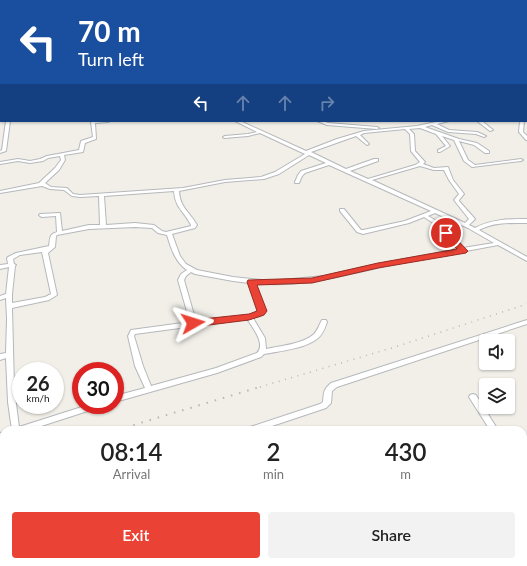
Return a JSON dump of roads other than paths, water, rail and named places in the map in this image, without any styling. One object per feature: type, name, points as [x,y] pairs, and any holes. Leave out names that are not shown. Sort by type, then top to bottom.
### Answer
[{"type":"street","points":[[0,152],[4,151],[8,122]]},
{"type":"street","points":[[0,163],[18,160],[30,162],[81,151],[83,142],[95,139],[93,122]]},
{"type":"street","points":[[240,122],[466,225],[527,259]]},
{"type":"street","points":[[322,122],[327,124],[385,129]]},
{"type":"street","points":[[480,122],[491,130]]},
{"type":"street","points":[[522,122],[521,132],[527,139]]},
{"type":"street","points":[[42,184],[50,188],[65,189],[75,196],[176,189],[268,176],[277,173],[292,162],[332,142],[357,134],[385,129],[422,127],[432,123],[444,130],[477,133],[484,136]]},
{"type":"street","points":[[422,127],[456,140],[475,144],[487,152]]},
{"type":"street","points":[[406,128],[412,134],[413,151],[423,161],[420,165]]},
{"type":"street","points":[[225,137],[248,135],[260,132]]},
{"type":"street","points":[[438,133],[448,146],[440,151]]},
{"type":"street","points":[[357,134],[367,144]]},
{"type":"street","points":[[456,140],[466,161],[474,166],[521,160]]},
{"type":"street","points":[[0,192],[42,184],[57,169],[63,160],[62,154]]},
{"type":"street","points":[[347,170],[376,160]]},
{"type":"street","points":[[298,182],[300,175],[303,172],[330,162]]},
{"type":"street","points":[[368,180],[420,165],[434,169],[445,168],[447,169],[451,180],[462,194],[460,198],[456,200],[457,202],[472,219],[466,225]]},
{"type":"street","points":[[10,306],[47,299],[54,295],[44,254],[53,245],[54,235],[60,232],[103,226],[152,226],[160,232],[168,233],[194,225],[192,220],[177,203],[176,189]]},
{"type":"street","points":[[101,195],[103,226]]},
{"type":"street","points":[[342,210],[359,231],[363,232],[425,216],[436,211]]},
{"type":"street","points":[[42,215],[54,213],[58,214],[60,232]]},
{"type":"street","points":[[425,216],[447,229],[447,236],[463,251]]},
{"type":"street","points":[[475,230],[484,224],[498,221],[527,221]]},
{"type":"street","points":[[168,233],[171,237],[177,256],[184,265],[191,270],[225,278],[271,283],[312,280],[500,243]]},
{"type":"street","points":[[16,426],[12,411],[9,355],[9,296],[13,269],[10,258],[14,255],[50,249]]},
{"type":"street","points":[[0,267],[13,265]]},
{"type":"street","points":[[191,270],[183,275],[181,280],[193,323]]},
{"type":"street","points":[[149,389],[139,366],[131,334],[138,330],[249,317],[259,314],[262,311],[252,282]]},
{"type":"street","points":[[0,298],[9,296]]},
{"type":"street","points":[[249,317],[264,347],[262,352]]},
{"type":"street","points":[[124,396],[216,370],[262,352],[290,346],[314,338],[320,332],[324,322]]},
{"type":"street","points":[[268,426],[323,406],[327,402],[328,390],[334,385],[527,322]]},
{"type":"street","points":[[0,357],[9,355]]},
{"type":"street","points":[[473,397],[491,426]]},
{"type":"street","points":[[30,426],[72,413]]},
{"type":"railway","points":[[260,387],[395,347],[527,304]]},
{"type":"railway","points":[[130,426],[263,386]]}]
